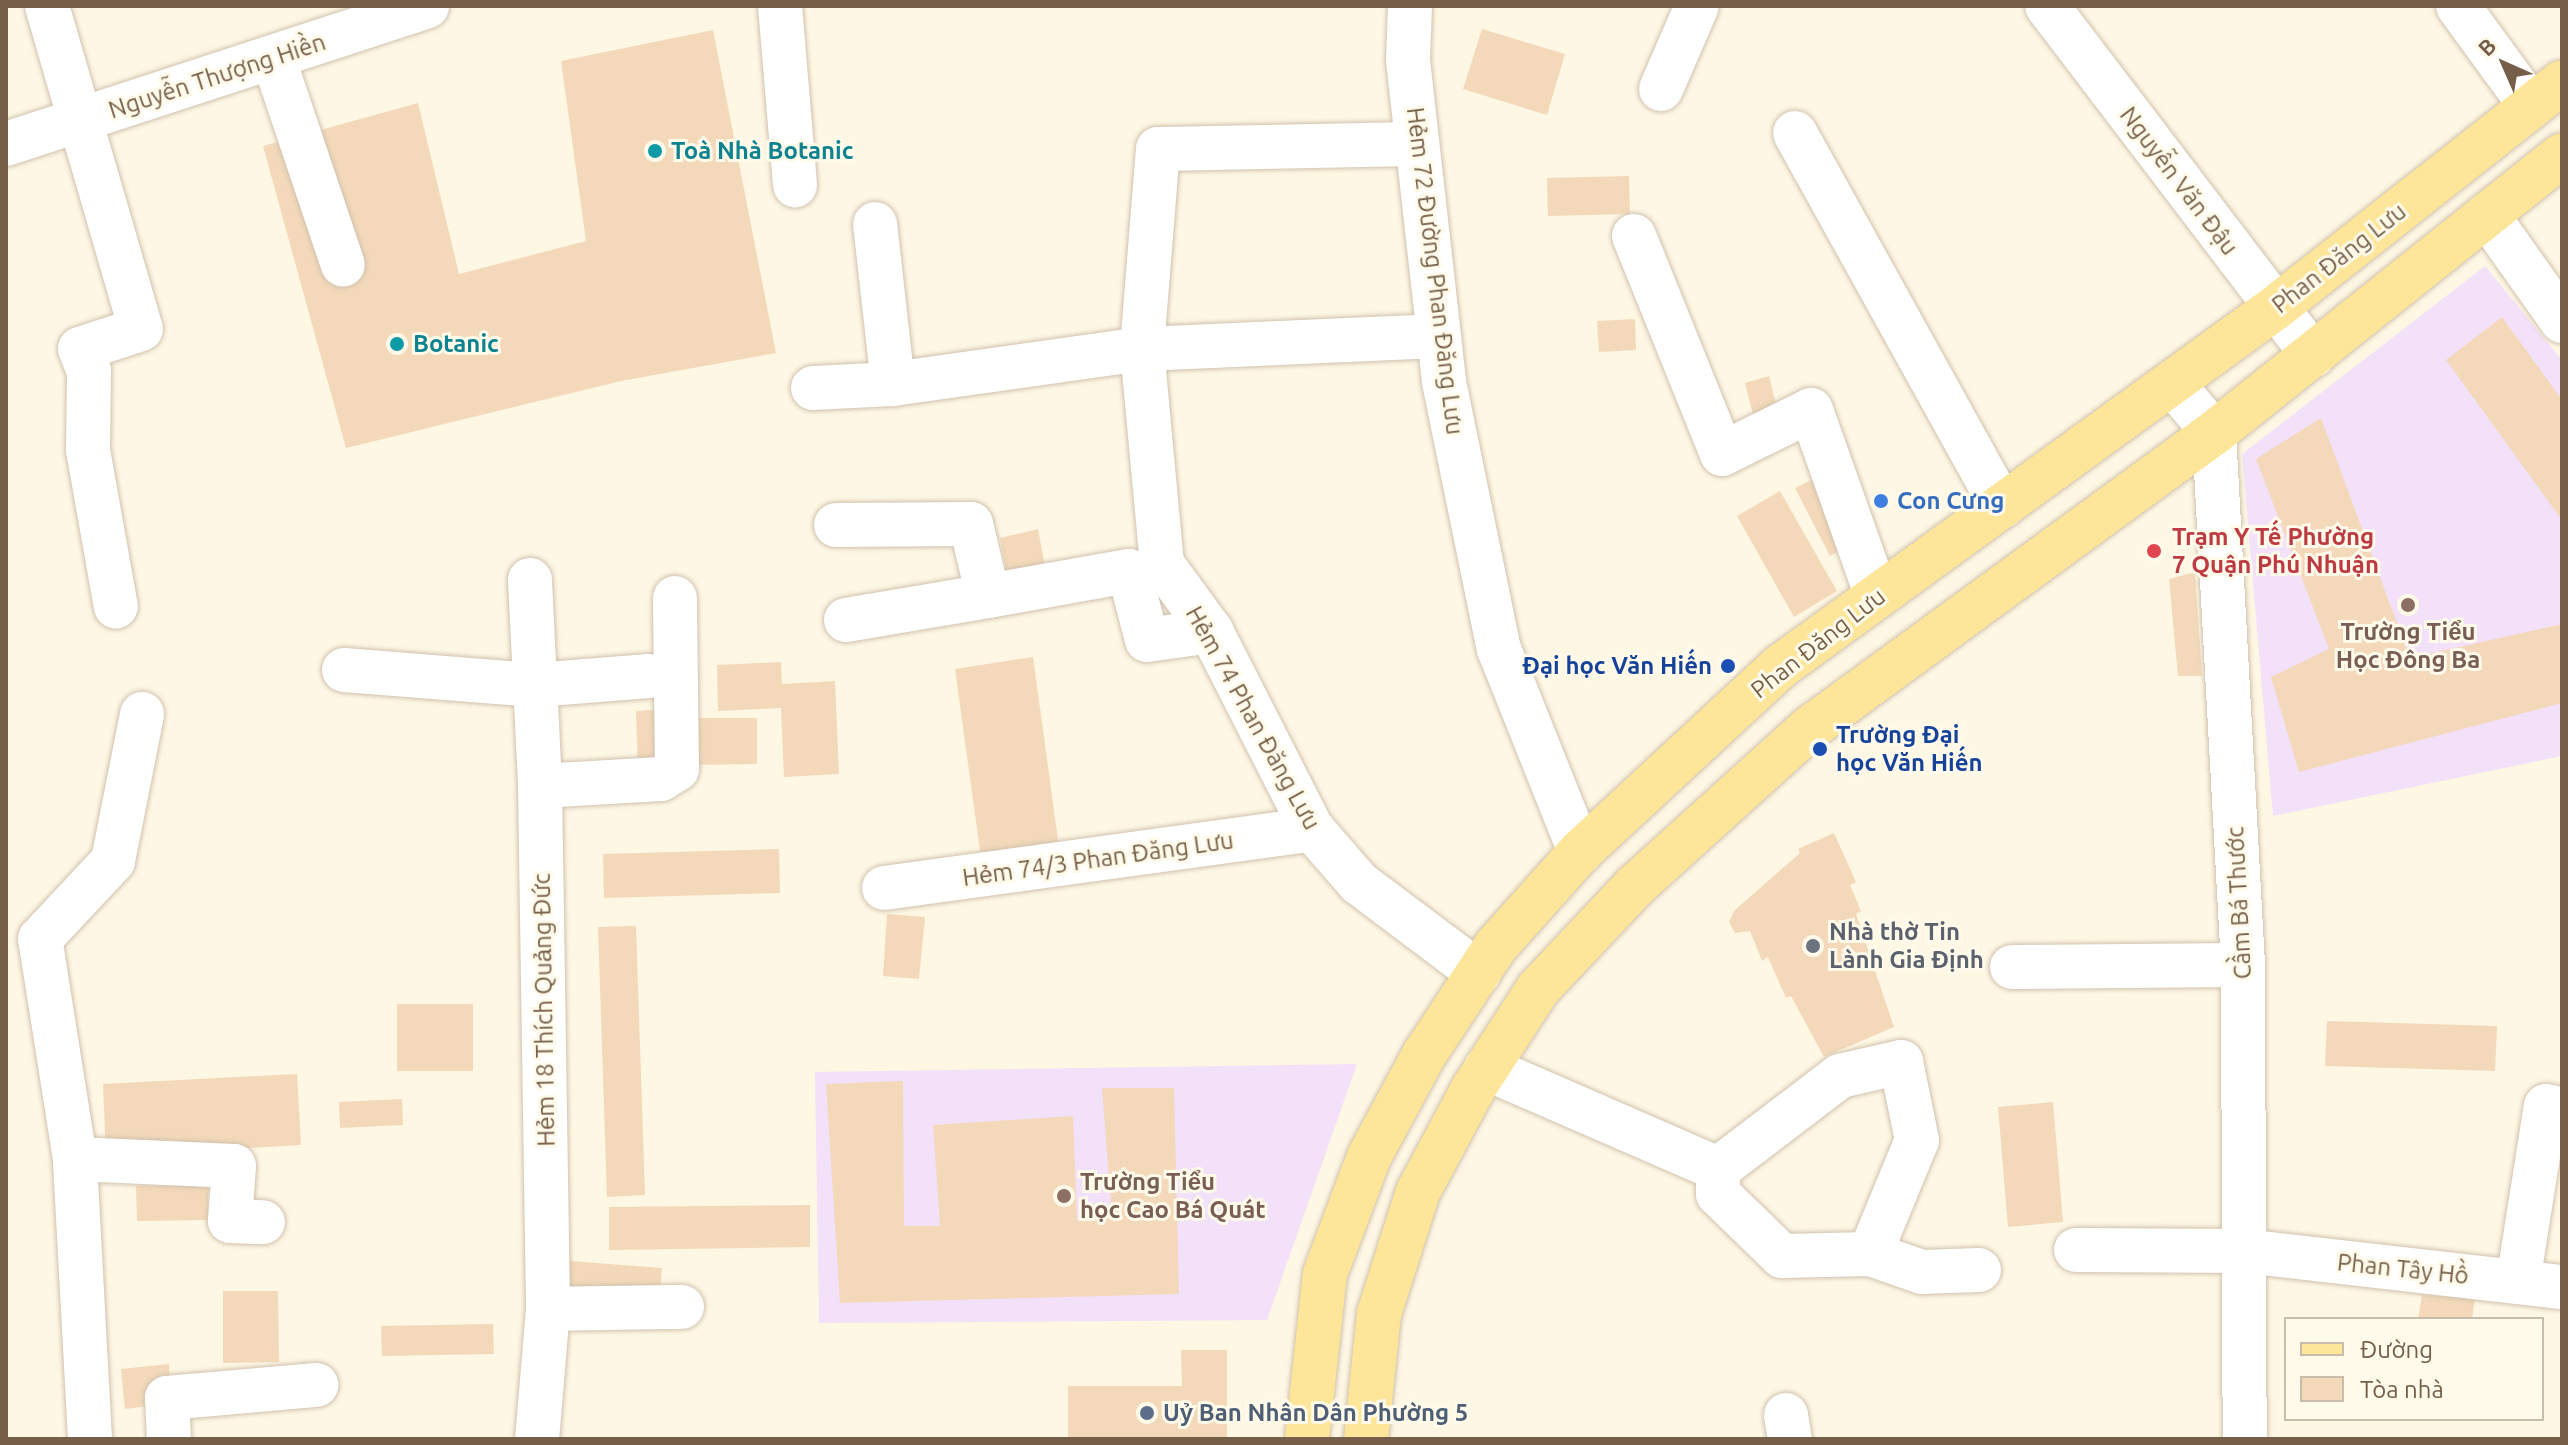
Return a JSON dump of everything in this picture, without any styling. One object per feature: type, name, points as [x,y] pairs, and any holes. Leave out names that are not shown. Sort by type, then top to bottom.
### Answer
[{"type":"main road","name":"Phan Đăng Lưu","points":[[1307,1439],[1325,1274],[1369,1157],[1424,1055],[1479,973],[1580,852],[1781,666],[2275,308],[2547,94]]},
{"type":"main road","points":[[1366,1439],[1379,1314],[1418,1192],[1486,1068],[1538,989],[1635,886],[1810,728],[2214,433],[2562,155]]},
{"type":"street","points":[[47,6],[141,329],[80,349],[89,371],[88,450],[116,607]]},
{"type":"street","name":"Nguyễn Thượng Hiền","points":[[6,144],[427,6]]},
{"type":"street","points":[[780,6],[795,185]]},
{"type":"street","name":"Hẻm 72 Đường Phan Đăng Lưu","points":[[1410,6],[1408,60],[1439,336],[1499,649],[1580,852]]},
{"type":"street","points":[[1661,89],[1697,6]]},
{"type":"street","name":"Nguyễn Văn Đậu","points":[[2047,6],[2313,355]]},
{"type":"street","points":[[2458,6],[2547,94]]},
{"type":"street","points":[[273,57],[343,265]]},
{"type":"street","points":[[1795,133],[2002,506]]},
{"type":"street","name":"Hẻm 74 Phan Đăng Lưu","points":[[1417,144],[1158,149],[1142,349],[1162,564],[1211,631],[1312,829],[1359,883],[1479,973]]},
{"type":"street","points":[[2487,215],[2562,321]]},
{"type":"street","points":[[875,224],[893,384]]},
{"type":"street","points":[[1634,236],[1722,454],[1811,410],[1877,596]]},
{"type":"street","points":[[813,388],[893,384],[1142,349],[1439,336]]},
{"type":"street","points":[[2172,383],[2214,433]]},
{"type":"street","name":"Cầm Bá Thước","points":[[2214,433],[2243,965],[2245,1439]]},
{"type":"street","points":[[836,525],[971,524],[988,596]]},
{"type":"street","points":[[846,620],[1129,571],[1147,640],[1211,631]]},
{"type":"street","name":"Hẻm 18 Thích Quảng Đức","points":[[530,580],[540,786],[548,1309],[537,1439]]},
{"type":"street","points":[[540,786],[661,779],[677,769],[675,598]]},
{"type":"street","points":[[344,670],[535,685],[649,676]]},
{"type":"street","points":[[90,1439],[75,1159],[24,961],[40,939],[113,861],[142,714]]},
{"type":"street","name":"Hẻm 74/3 Phan Đăng Lưu","points":[[884,888],[1312,829]]},
{"type":"street","points":[[2012,967],[2243,965]]},
{"type":"street","points":[[1718,1169],[1840,1076],[1901,1062],[1917,1140],[1870,1254]]},
{"type":"street","points":[[1486,1068],[1718,1169]]},
{"type":"street","points":[[2518,1282],[2546,1106],[2562,1109]]},
{"type":"street","points":[[75,1159],[234,1166],[230,1221],[263,1222]]},
{"type":"street","points":[[1718,1169],[1718,1194],[1782,1256],[1870,1254],[1922,1272],[1979,1270]]},
{"type":"street","name":"Phan Tây Hồ","points":[[2076,1250],[2244,1251],[2562,1287]]},
{"type":"street","points":[[548,1309],[682,1307]]},
{"type":"street","points":[[169,1439],[167,1398],[316,1385]]},
{"type":"shaded area","name":"Trường Tiểu Học Đông Ba","points":[[2485,266],[2562,360],[2562,756],[2273,816],[2242,454]]},
{"type":"shaded area","name":"Trường Tiểu học Cao Bá Quát","points":[[1357,1064],[1267,1320],[819,1323],[815,1072]]},
{"type":"building","points":[[1482,29],[1565,54],[1547,115],[1463,89]]},
{"type":"building","points":[[713,30],[776,353],[621,381],[346,448],[263,146],[418,103],[459,274],[586,241],[561,61]]},
{"type":"building","points":[[1629,176],[1630,214],[1548,216],[1547,178]]},
{"type":"building","points":[[2502,317],[2562,400],[2562,520],[2446,360]]},
{"type":"building","points":[[1635,319],[1636,350],[1599,352],[1597,321]]},
{"type":"building","points":[[1769,376],[1783,433],[1759,438],[1745,383]]},
{"type":"building","points":[[2321,418],[2410,658],[2562,624],[2562,703],[2299,772],[2271,677],[2329,649],[2256,459]]},
{"type":"building","points":[[1821,475],[1856,542],[1830,556],[1795,488]]},
{"type":"building","points":[[1780,491],[1837,591],[1794,617],[1737,516]]},
{"type":"building","points":[[1038,529],[1045,566],[1007,574],[1000,538]]},
{"type":"building","points":[[2195,572],[2202,676],[2178,676],[2169,579]]},
{"type":"building","points":[[1033,657],[1059,847],[981,858],[955,669]]},
{"type":"building","points":[[781,662],[782,684],[835,681],[839,774],[784,777],[781,708],[718,711],[717,665]]},
{"type":"building","points":[[666,709],[668,771],[638,772],[636,711]]},
{"type":"building","points":[[689,718],[757,718],[757,764],[689,765]]},
{"type":"building","name":"Nhà thờ Tin Lành Gia Định","points":[[1834,833],[1856,882],[1850,885],[1861,911],[1856,914],[1894,1027],[1824,1057],[1791,996],[1786,998],[1768,957],[1762,961],[1750,931],[1735,933],[1729,922],[1734,911],[1800,853],[1798,849]]},
{"type":"building","points":[[779,849],[780,893],[604,898],[603,854]]},
{"type":"building","points":[[887,914],[925,917],[919,979],[883,976]]},
{"type":"building","points":[[636,926],[645,1195],[607,1197],[598,927]]},
{"type":"building","points":[[397,1004],[473,1004],[473,1071],[397,1071]]},
{"type":"building","points":[[2327,1021],[2497,1026],[2495,1071],[2325,1066]]},
{"type":"building","points":[[297,1074],[301,1145],[106,1156],[103,1084]]},
{"type":"building","points":[[903,1081],[904,1226],[940,1226],[933,1125],[1073,1116],[1077,1220],[1112,1217],[1102,1088],[1174,1088],[1179,1294],[840,1303],[826,1084]]},
{"type":"building","points":[[402,1099],[403,1125],[340,1128],[339,1102]]},
{"type":"building","points":[[2053,1102],[2063,1222],[2008,1227],[1998,1107]]},
{"type":"building","points":[[208,1185],[208,1220],[137,1221],[136,1186]]},
{"type":"building","points":[[810,1205],[810,1247],[609,1250],[609,1207]]},
{"type":"building","points":[[570,1261],[662,1268],[659,1306],[567,1299]]},
{"type":"building","points":[[223,1291],[278,1291],[279,1362],[223,1363]]},
{"type":"building","points":[[2422,1295],[2475,1298],[2472,1317],[2418,1317]]},
{"type":"building","points":[[493,1324],[494,1354],[382,1356],[381,1326]]},
{"type":"building","name":"Uỷ Ban Nhân Dân Phường 5","points":[[1181,1350],[1227,1350],[1227,1439],[1068,1439],[1068,1386],[1182,1386]]},
{"type":"building","points":[[169,1364],[172,1403],[125,1409],[121,1369]]},
{"type":"place","name":"Toà Nhà Botanic","points":[[655,151]]},
{"type":"place","name":"Botanic","points":[[397,344]]},
{"type":"place","name":"Con Cưng","points":[[1881,501]]},
{"type":"place","name":"Trạm Y Tế Phường 7 Quận Phú Nhuận","points":[[2154,551]]},
{"type":"place","name":"Trường Tiểu Học Đông Ba","points":[[2408,605]]},
{"type":"place","name":"Đại học Văn Hiến","points":[[1728,666]]},
{"type":"place","name":"Trường Đại học Văn Hiến","points":[[1820,749]]},
{"type":"place","name":"Nhà thờ Tin Lành Gia Định","points":[[1813,946]]},
{"type":"place","name":"Trường Tiểu học Cao Bá Quát","points":[[1064,1196]]},
{"type":"place","name":"Uỷ Ban Nhân Dân Phường 5","points":[[1147,1413]]}]
